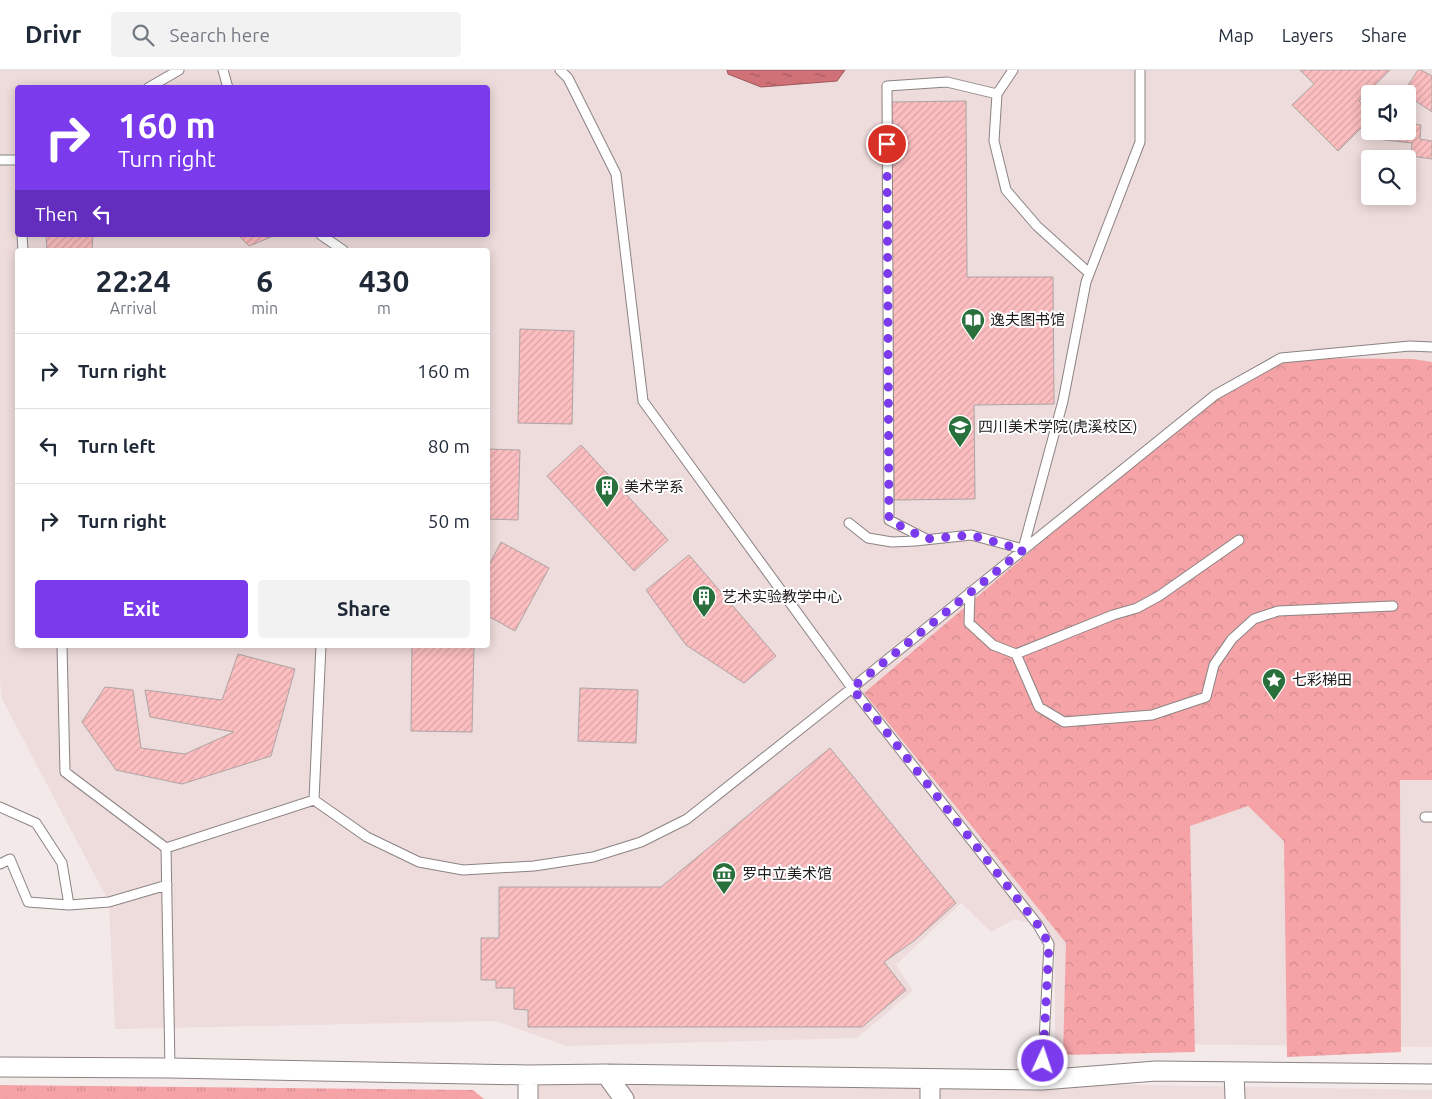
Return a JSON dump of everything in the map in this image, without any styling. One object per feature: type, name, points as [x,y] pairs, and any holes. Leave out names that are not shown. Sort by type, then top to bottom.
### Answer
[{"type":"street","points":[[0,1067],[1042,1080],[1156,1072],[1432,1074]]},
{"type":"street","points":[[1234,1072],[1235,1099]]},
{"type":"street","points":[[606,1074],[624,1099]]},
{"type":"street","points":[[528,1075],[528,1099]]},
{"type":"street","points":[[930,1079],[930,1099]]},
{"type":"lane","points":[[153,85],[179,70]]},
{"type":"lane","points":[[223,70],[227,85]]},
{"type":"lane","points":[[560,70],[568,78],[616,174],[643,401],[852,688],[1038,925],[1049,944],[1042,1080]]},
{"type":"lane","points":[[1014,70],[998,94],[994,141],[1006,190],[1037,226],[1089,274]]},
{"type":"lane","points":[[1023,550],[1062,401],[1086,282],[1140,142],[1140,70]]},
{"type":"lane","points":[[926,539],[889,520],[887,86],[947,82],[998,94]]},
{"type":"lane","points":[[0,160],[15,160]]},
{"type":"lane","points":[[325,237],[340,248]]},
{"type":"lane","points":[[314,800],[367,837],[419,862],[463,870],[534,866],[593,857],[641,842],[687,819],[1215,395],[1281,358],[1410,346],[1432,347]]},
{"type":"lane","points":[[849,524],[868,538],[892,542],[971,535],[1023,550]]},
{"type":"lane","points":[[970,592],[969,623],[993,645],[1016,654],[1137,608],[1159,596],[1239,540]]},
{"type":"lane","points":[[1016,654],[1038,707],[1064,722],[1152,714],[1206,697],[1214,665],[1232,638],[1254,619],[1278,611],[1393,606]]},
{"type":"lane","points":[[62,648],[65,772],[166,848]]},
{"type":"lane","points":[[314,800],[321,648]]},
{"type":"lane","points":[[166,848],[314,800]]},
{"type":"lane","points":[[0,806],[36,823],[62,863],[69,905]]},
{"type":"lane","points":[[166,848],[170,1068]]},
{"type":"lane","points":[[0,864],[10,859],[28,902],[69,905],[109,902],[167,885]]},
{"type":"shaded area","name":"四川美术学院(虎溪校区)","points":[[0,70],[1432,70],[1432,1047],[1055,1043],[1055,955],[1038,925],[1014,919],[991,932],[961,903],[896,965],[913,991],[857,1038],[566,1046],[496,1021],[115,1029],[109,902],[2,699],[0,681]]},
{"type":"shaded area","points":[[528,1075],[1432,1090],[1432,1099],[528,1099]]},
{"type":"green space","points":[[1281,358],[1413,359],[1432,362],[1432,780],[1400,780],[1401,1052],[1287,1057],[1284,841],[1248,806],[1190,826],[1195,1052],[1063,1055],[1066,943],[864,693],[1205,403]]},
{"type":"green space","points":[[0,1085],[473,1090],[484,1099],[0,1099]]},
{"type":"water","points":[[727,70],[845,70],[837,81],[761,87],[728,74]]},
{"type":"building","points":[[1300,70],[1390,70],[1375,85],[1361,85],[1361,99],[1359,101],[1361,103],[1361,128],[1338,151],[1292,105],[1314,84]]},
{"type":"building","points":[[1418,70],[1432,76],[1432,112],[1416,101],[1416,85],[1408,85]]},
{"type":"building","name":"逸夫图书馆","points":[[966,101],[967,277],[1053,277],[1054,404],[974,405],[975,499],[894,500],[891,102]]},
{"type":"building","points":[[1416,124],[1421,125],[1420,139],[1432,141],[1432,159],[1416,157],[1416,150],[1411,150],[1412,143],[1385,140],[1416,140]]},
{"type":"building","points":[[46,237],[93,237],[92,248],[47,248]]},
{"type":"building","points":[[240,237],[271,237],[249,246]]},
{"type":"building","points":[[520,329],[574,331],[572,424],[518,423]]},
{"type":"building","name":"美术学系","points":[[581,445],[668,540],[634,571],[547,476]]},
{"type":"building","points":[[490,449],[520,450],[518,520],[490,519]]},
{"type":"building","points":[[501,542],[549,568],[515,631],[490,617],[490,563]]},
{"type":"building","name":"艺术实验教学中心","points":[[689,555],[776,656],[744,683],[686,645],[646,590]]},
{"type":"building","points":[[412,648],[474,648],[472,732],[411,731]]},
{"type":"building","points":[[238,654],[295,669],[271,756],[182,784],[116,770],[82,722],[105,687],[133,690],[141,748],[185,754],[234,732],[150,717],[145,690],[222,700]]},
{"type":"building","points":[[580,688],[638,690],[636,743],[578,741]]},
{"type":"building","name":"罗中立美术馆","points":[[830,748],[956,903],[915,940],[884,962],[906,990],[862,1027],[528,1027],[528,1010],[514,1009],[514,988],[496,988],[496,980],[481,980],[481,938],[499,938],[499,887],[661,887]]},
{"type":"place","name":"逸夫图书馆","points":[[973,341]]},
{"type":"place","name":"四川美术学院(虎溪校区)","points":[[960,448]]},
{"type":"place","name":"美术学系","points":[[607,508]]},
{"type":"place","name":"艺术实验教学中心","points":[[704,618]]},
{"type":"place","name":"七彩梯田","points":[[1274,701]]},
{"type":"place","name":"罗中立美术馆","points":[[724,895]]},
{"type":"route","points":[[887,144],[889,520],[926,539],[971,535],[1023,550],[852,688],[1038,925],[1049,944],[1043,1061]]}]
